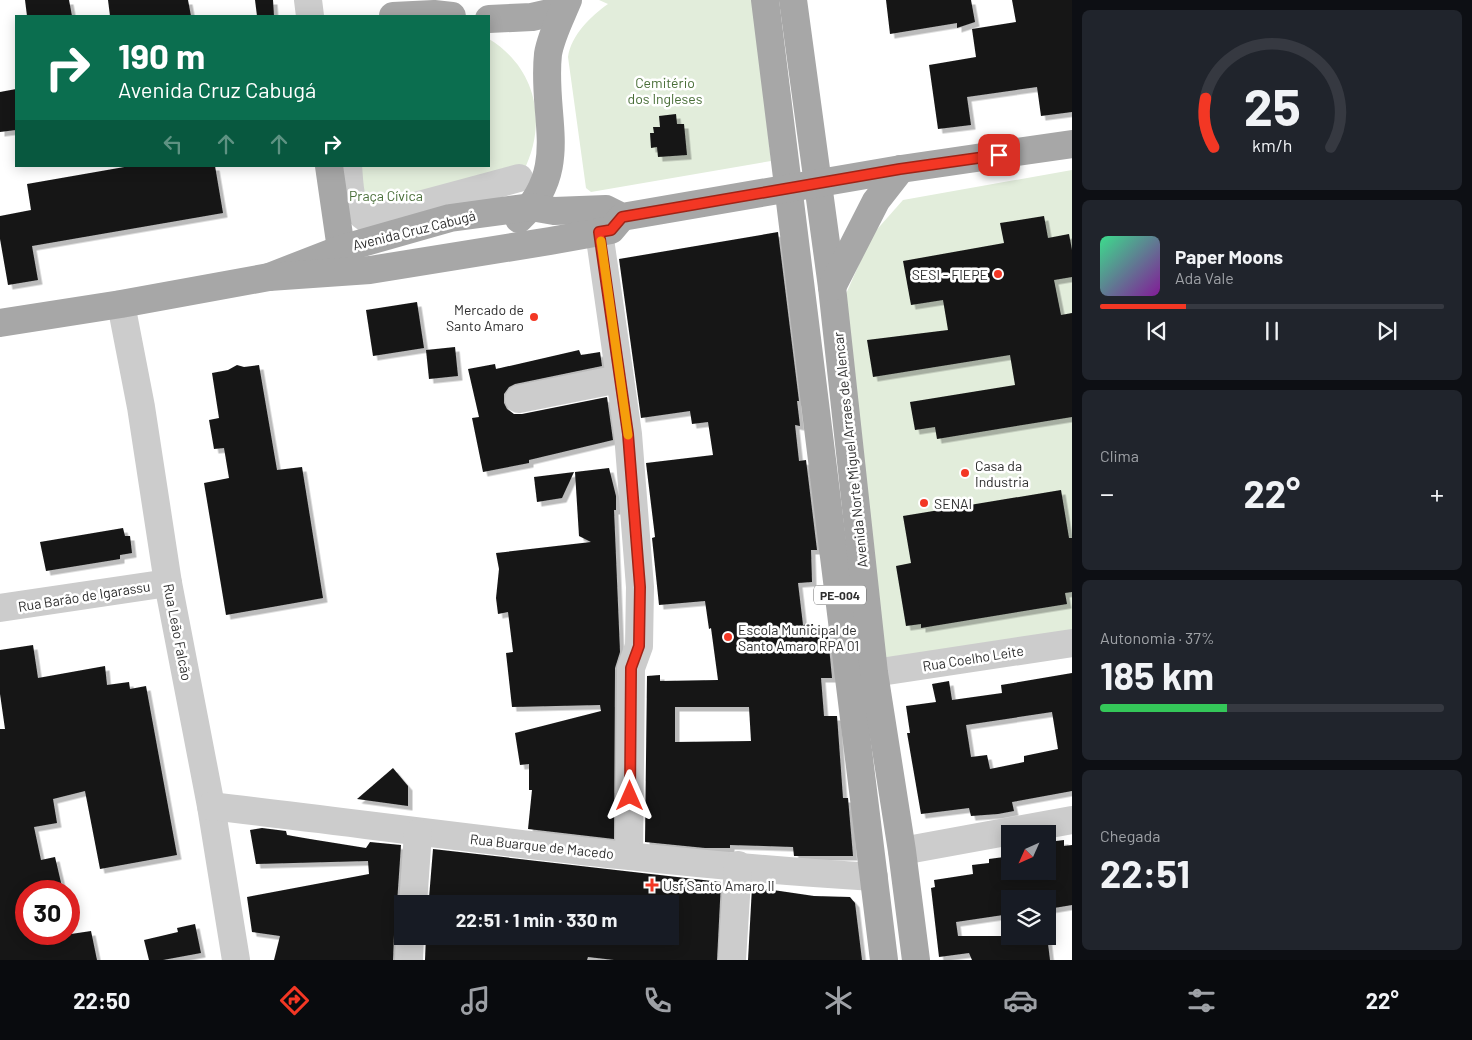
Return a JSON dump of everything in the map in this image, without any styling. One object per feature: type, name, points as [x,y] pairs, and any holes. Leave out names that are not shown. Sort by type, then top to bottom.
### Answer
[{"type":"main road","points":[[490,19],[532,17],[549,13],[567,0]]},
{"type":"main road","points":[[370,270],[441,243],[504,229],[517,221],[531,207],[543,190],[550,164],[548,54],[567,0]]},
{"type":"main road","name":"Avenida Norte Miguel Arraes de Alencar","points":[[765,0],[884,960]]},
{"type":"main road","name":"Avenida Norte Miguel Arraes de Alencar","points":[[793,0],[832,288],[874,673],[902,851],[916,960]]},
{"type":"main road","points":[[414,15],[443,15]]},
{"type":"main road","name":"Avenida Cruz Cabugá","points":[[268,277],[341,249],[450,218],[531,207],[554,211],[606,208],[622,217],[900,169],[1072,144]]},
{"type":"main road","points":[[550,164],[562,196],[579,211]]},
{"type":"main road","points":[[329,167],[341,249]]},
{"type":"main road","points":[[832,288],[876,202],[900,169]]},
{"type":"main road","name":"Avenida Cruz Cabugá","points":[[0,323],[121,304],[268,277],[370,270],[611,230],[622,217]]},
{"type":"street","points":[[308,0],[310,15]]},
{"type":"street","points":[[348,167],[352,205],[359,214],[367,219],[519,178]]},
{"type":"street","points":[[599,232],[628,434],[640,595],[639,646],[631,668],[629,855]]},
{"type":"street","name":"Rua Leão Falcão","points":[[121,304],[143,416],[168,583],[211,806],[236,960]]},
{"type":"street","points":[[519,399],[619,379]]},
{"type":"street","name":"Rua Barão de Igarassu","points":[[0,608],[168,583]]},
{"type":"street","name":"Rua Coelho Leite","points":[[874,673],[1072,643]]},
{"type":"street","name":"Rua Buarque de Macedo","points":[[211,806],[418,833],[629,855],[874,877]]},
{"type":"street","points":[[902,851],[1072,820]]},
{"type":"street","points":[[414,895],[418,833]]},
{"type":"street","points":[[732,960],[738,865]]},
{"type":"street","points":[[409,960],[410,945]]},
{"type":"green space","name":"Cemitério dos Ingleses","points":[[599,0],[753,0],[771,161],[591,192],[586,188],[568,57],[577,34],[595,14],[608,4]]},
{"type":"green space","name":"Praça Cívica","points":[[490,40],[505,51],[518,65],[527,81],[533,98],[536,116],[535,135],[531,154],[523,172],[381,225],[343,167],[490,167]]},
{"type":"green space","name":"Casa da Industria","points":[[1072,170],[1072,634],[883,663],[838,312],[872,235],[903,200]]},
{"type":"building","points":[[25,0],[69,0],[72,15],[27,15]]},
{"type":"building","points":[[108,0],[188,0],[191,15],[110,15]]},
{"type":"building","points":[[255,0],[273,0],[274,15],[257,15]]},
{"type":"building","points":[[886,0],[971,0],[975,22],[957,28],[957,23],[890,34]]},
{"type":"building","points":[[1012,0],[1072,0],[1072,112],[1041,116],[1037,87],[967,97],[971,125],[938,129],[929,65],[976,57],[972,29],[1016,22]]},
{"type":"building","points":[[15,89],[15,130],[0,132],[0,92]]},
{"type":"building","points":[[676,114],[677,124],[684,124],[687,155],[658,157],[657,147],[651,148],[650,133],[654,133],[653,127],[660,127],[659,116]]},
{"type":"building","points":[[124,167],[215,167],[223,213],[32,246],[38,280],[8,285],[0,239],[0,216],[31,210],[27,184]]},
{"type":"building","points":[[1044,216],[1048,238],[1069,234],[1072,250],[1072,277],[1054,280],[1061,315],[1072,313],[1072,417],[937,439],[935,427],[915,430],[910,402],[1015,385],[1010,355],[873,377],[867,340],[948,330],[943,300],[911,305],[903,261],[1004,243],[1000,223]]},
{"type":"building","points":[[778,232],[799,401],[797,401],[800,426],[795,425],[799,461],[806,460],[817,550],[811,550],[812,582],[798,583],[803,625],[813,624],[814,637],[828,636],[832,678],[821,678],[824,716],[837,716],[843,798],[848,798],[853,856],[794,856],[793,847],[730,845],[730,848],[705,848],[645,842],[647,676],[660,675],[660,681],[718,680],[711,628],[709,629],[705,601],[659,605],[652,538],[655,537],[646,463],[713,455],[708,422],[692,424],[690,411],[641,418],[619,259]],"holes":[[[675,707],[749,707],[751,741],[675,742]]]},
{"type":"building","points":[[417,302],[424,348],[373,356],[366,310]]},
{"type":"building","points":[[455,347],[458,376],[429,379],[426,350]]},
{"type":"building","points":[[579,350],[581,355],[600,352],[602,366],[515,384],[509,387],[504,394],[504,403],[507,409],[514,414],[522,414],[607,397],[613,440],[529,460],[529,463],[483,472],[472,418],[479,417],[468,369],[495,364],[496,369]]},
{"type":"building","points":[[237,365],[244,367],[259,365],[277,470],[302,467],[323,598],[226,615],[204,483],[229,478],[224,448],[214,449],[209,420],[219,418],[212,373],[228,370]]},
{"type":"building","points":[[609,468],[616,496],[616,510],[614,510],[620,652],[615,668],[614,839],[528,829],[532,790],[529,790],[529,764],[520,765],[515,733],[601,711],[600,705],[512,707],[506,653],[513,652],[508,612],[498,614],[496,598],[499,569],[496,553],[591,542],[579,536],[575,472]]},
{"type":"building","points":[[574,472],[562,498],[537,502],[534,477]]},
{"type":"building","points":[[1061,490],[1069,538],[1072,538],[1072,592],[1065,593],[1067,604],[921,628],[921,624],[906,626],[896,566],[911,563],[903,516]]},
{"type":"building","points":[[123,528],[125,536],[130,536],[132,553],[120,555],[120,559],[46,571],[40,542]]},
{"type":"building","points":[[33,645],[38,678],[105,666],[107,685],[129,682],[130,689],[146,686],[177,855],[100,869],[85,791],[53,799],[57,823],[34,827],[41,860],[55,857],[60,880],[15,880],[15,945],[80,945],[80,933],[91,931],[97,960],[0,960],[0,729],[5,729],[0,694],[0,650]]},
{"type":"building","points":[[1072,673],[1072,791],[1012,802],[1014,811],[998,814],[971,816],[969,808],[921,814],[907,733],[910,733],[906,706],[936,702],[932,684],[949,681],[952,700],[1002,693],[1001,685]],"holes":[[[1052,712],[1058,749],[1024,756],[1024,762],[990,769],[987,755],[971,757],[966,725]]]},
{"type":"building","points":[[393,768],[408,786],[408,806],[357,799]]},
{"type":"building","points":[[262,828],[286,831],[287,835],[366,848],[370,842],[401,845],[398,895],[394,895],[393,960],[274,960],[280,936],[252,932],[247,897],[369,874],[368,861],[256,864],[250,830]]},
{"type":"building","points":[[1064,840],[1064,846],[1072,845],[1072,905],[1056,908],[1056,890],[1001,890],[1001,915],[956,922],[958,936],[1001,936],[1001,945],[1048,945],[1050,960],[972,960],[969,953],[939,957],[931,888],[935,887],[934,880],[973,874],[972,865],[989,863],[989,859],[1001,857],[1001,880],[1056,880],[1056,841]]},
{"type":"building","points":[[433,849],[721,882],[717,960],[614,960],[588,957],[587,960],[425,960],[426,945],[679,945],[679,895],[429,895]]},
{"type":"building","points":[[752,887],[814,896],[850,897],[855,903],[862,960],[748,960]]},
{"type":"building","points":[[195,924],[201,953],[163,960],[149,960],[144,940],[178,932],[177,928]]},
{"type":"slow traffic","points":[[601,241],[628,435]]},
{"type":"place","name":"SESI - FIEPE","points":[[998,274]]},
{"type":"place","name":"Mercado de Santo Amaro","points":[[534,317]]},
{"type":"place","name":"Casa da Industria","points":[[965,473]]},
{"type":"place","name":"SENAI","points":[[924,503]]},
{"type":"place","name":"Escola Municipal de Santo Amaro RPA 01","points":[[728,637]]},
{"type":"place","name":"Usf Santo Amaro II","points":[[652,885]]},
{"type":"route","points":[[630,796],[631,668],[639,646],[640,587],[628,434],[599,232],[611,230],[622,217],[900,169],[999,155]]}]
